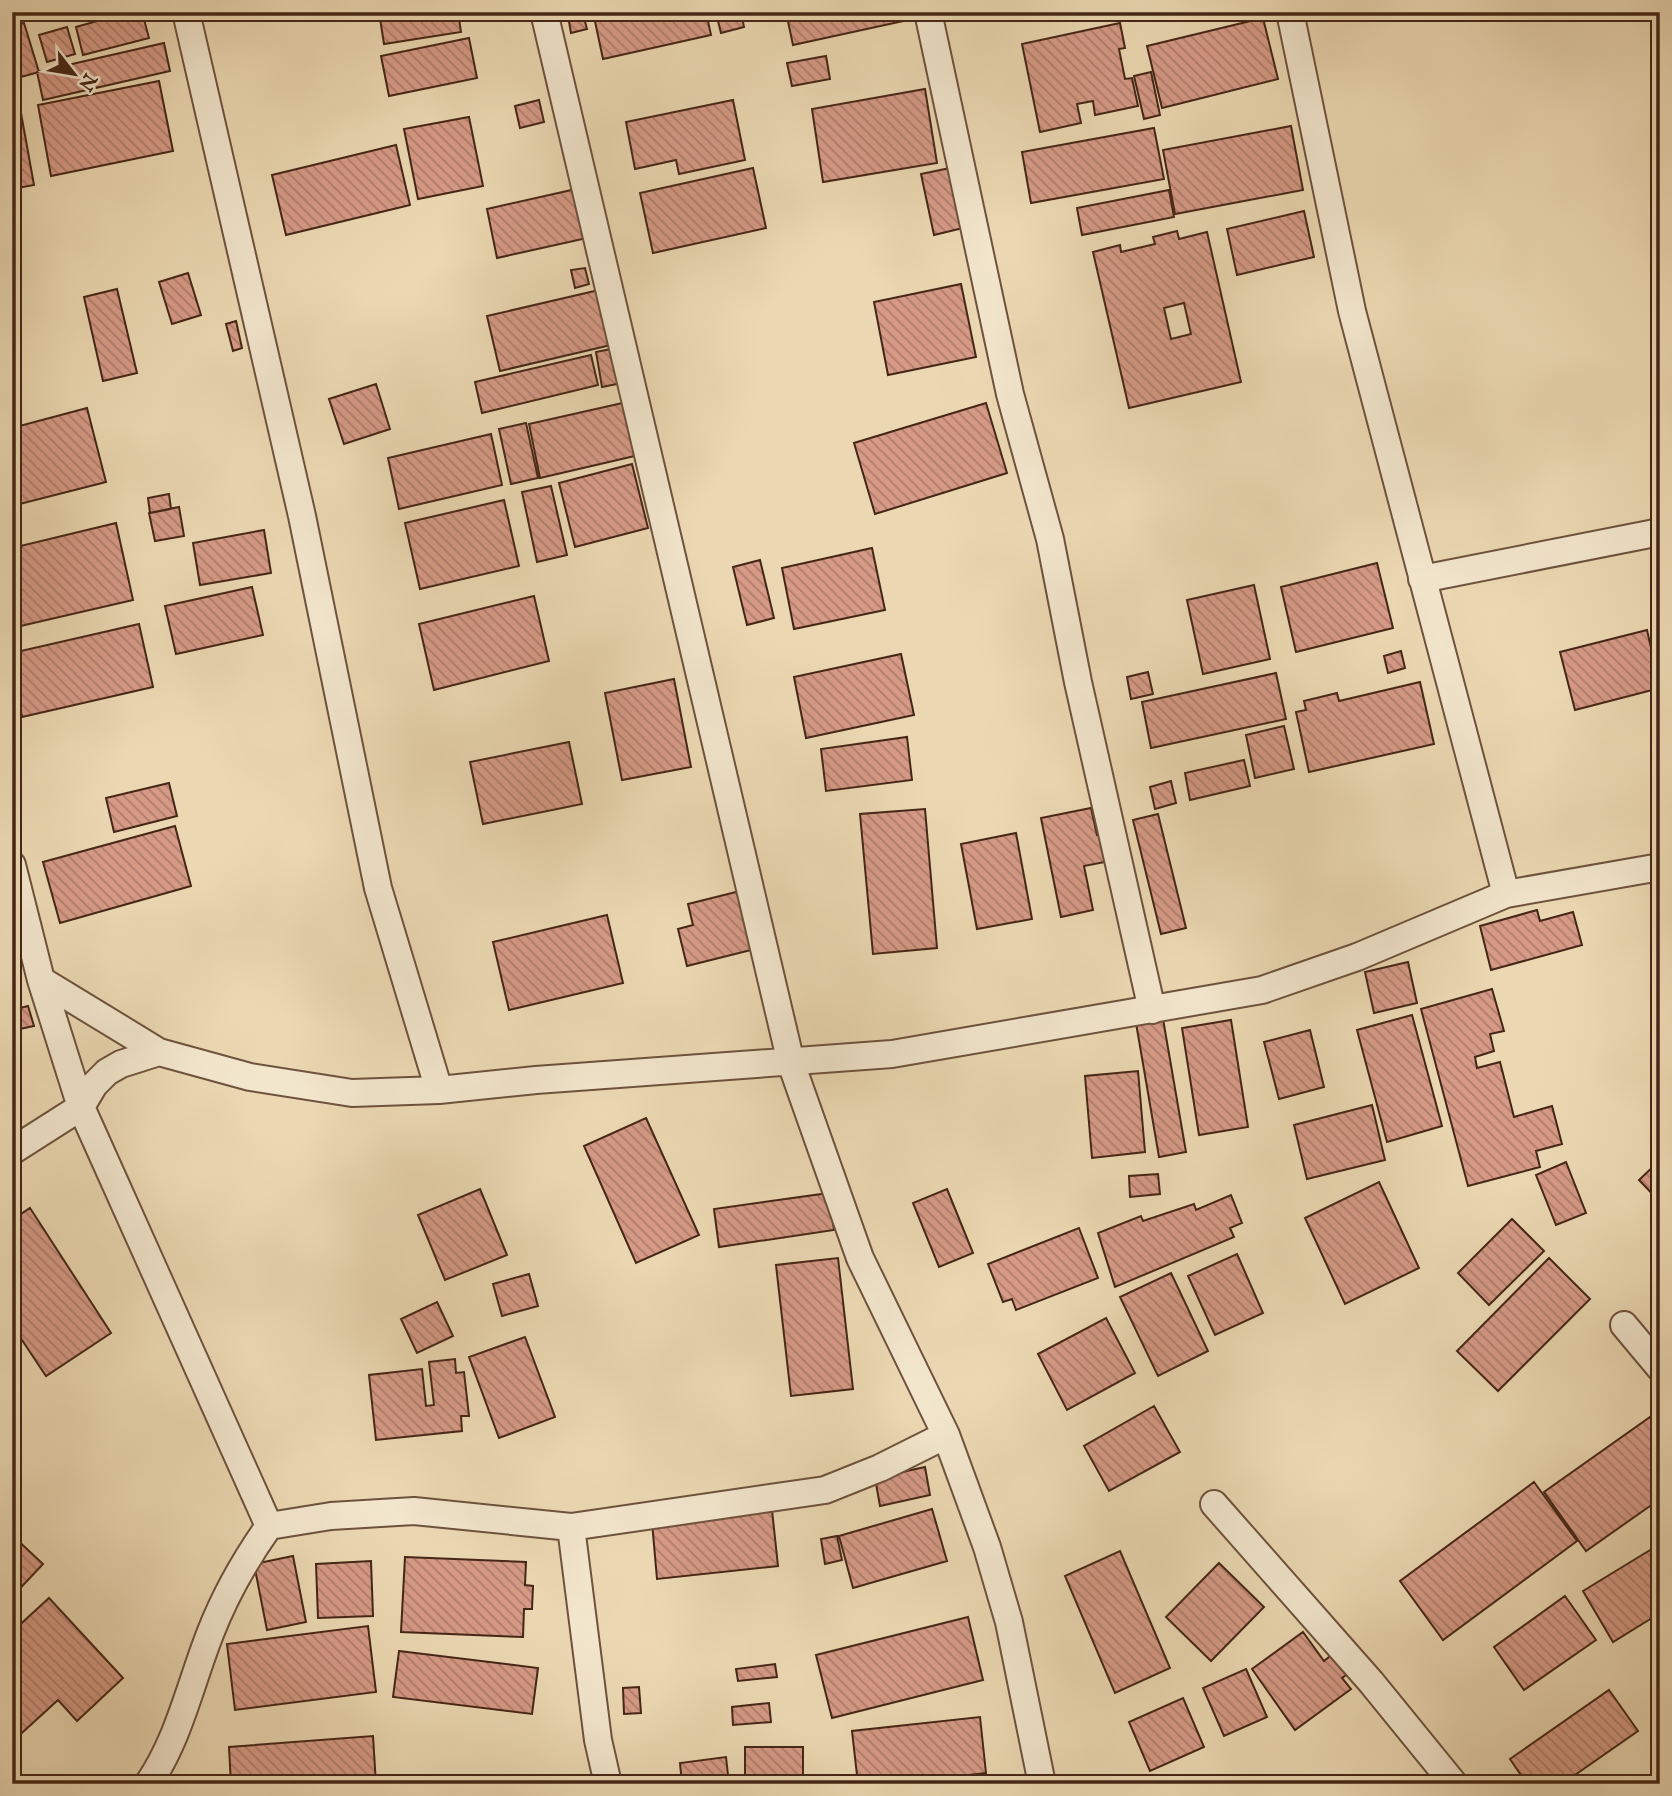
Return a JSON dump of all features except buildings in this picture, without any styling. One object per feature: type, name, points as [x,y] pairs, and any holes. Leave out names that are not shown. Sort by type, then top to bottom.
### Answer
[{"type":"street","points":[[186,12],[302,516],[378,888],[439,1090]]},
{"type":"street","points":[[544,12],[791,1063],[860,1258],[946,1435],[987,1548],[1009,1622],[1042,1784]]},
{"type":"street","points":[[928,12],[1010,394],[1050,539],[1078,682],[1152,1010]]},
{"type":"street","points":[[1290,12],[1340,260],[1506,894]]},
{"type":"street","points":[[1422,579],[1660,532]]},
{"type":"street","points":[[12,865],[41,980],[80,1107],[270,1526]]},
{"type":"street","points":[[41,980],[159,1052],[250,1077],[352,1093],[439,1090],[892,1054],[1262,990],[1357,957],[1506,894],[1660,867]]},
{"type":"street","points":[[12,1151],[80,1107],[94,1085],[107,1072],[121,1064],[159,1052]]},
{"type":"street","points":[[1624,1325],[1660,1368]]},
{"type":"street","points":[[148,1784],[167,1771],[210,1632],[238,1570],[270,1526],[331,1516],[414,1511],[571,1527],[825,1490],[880,1468],[946,1435]]},
{"type":"street","points":[[1214,1504],[1371,1682],[1454,1784]]},
{"type":"street","points":[[571,1527],[598,1740],[608,1784]]}]
